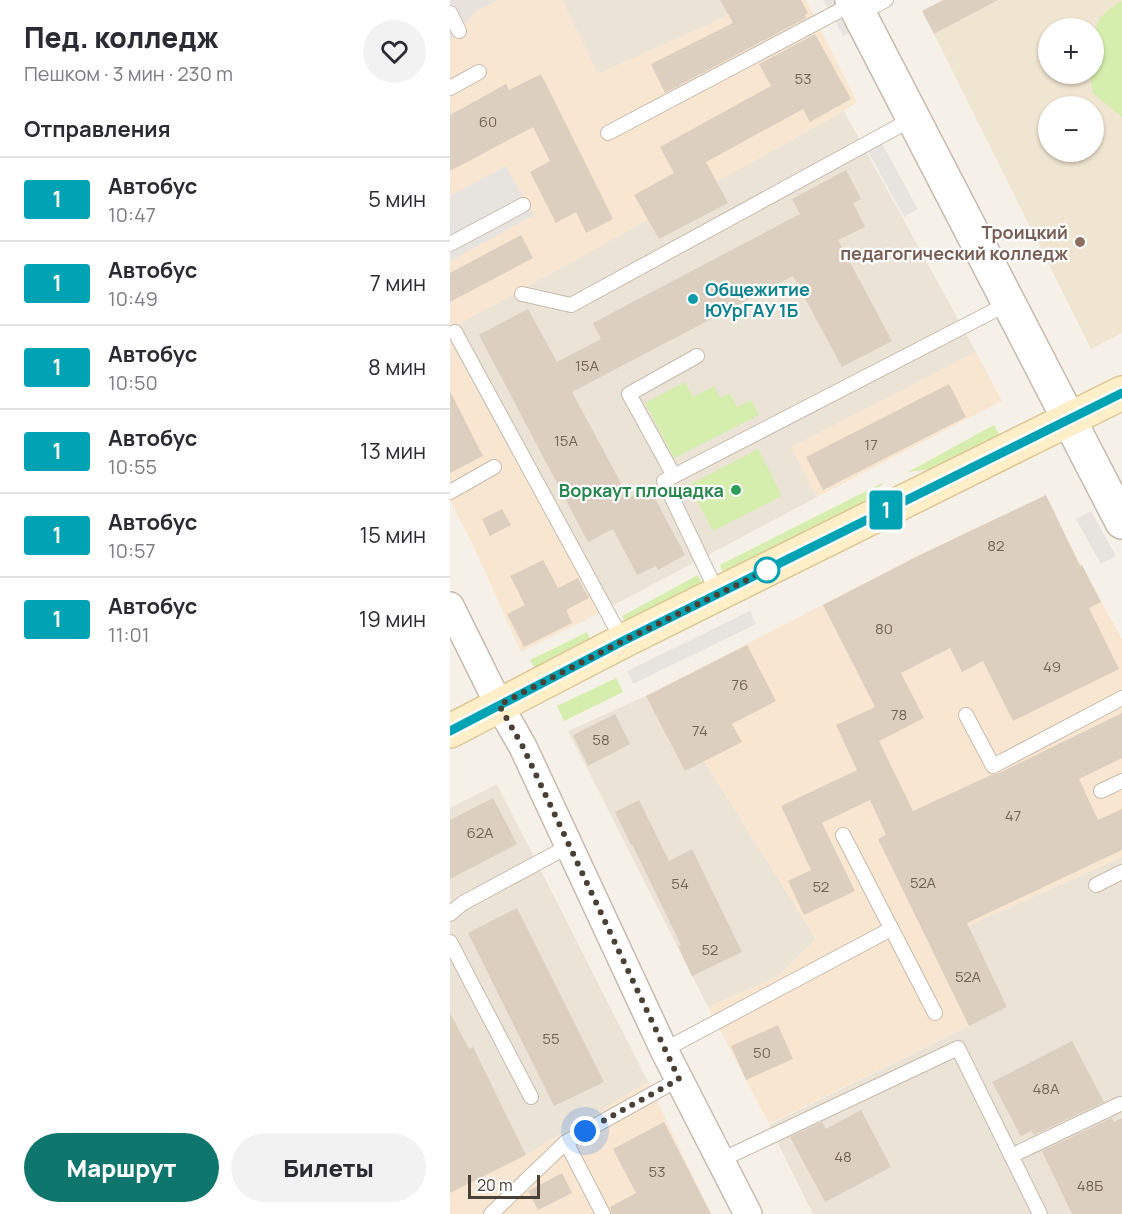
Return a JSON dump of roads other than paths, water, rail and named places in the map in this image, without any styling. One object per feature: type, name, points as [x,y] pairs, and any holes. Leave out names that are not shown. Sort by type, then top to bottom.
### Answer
[{"type":"main road","points":[[450,731],[623,641],[1122,393]]},
{"type":"street","points":[[863,4],[912,119],[1122,522]]},
{"type":"street","points":[[450,606],[499,705],[523,747],[664,1050],[748,1214]]},
{"type":"lane","points":[[608,134],[863,4]]},
{"type":"lane","points":[[450,14],[459,31]]},
{"type":"lane","points":[[450,88],[479,72]]},
{"type":"lane","points":[[522,294],[571,304],[912,119]]},
{"type":"lane","points":[[450,244],[523,205]]},
{"type":"lane","points":[[718,594],[664,481],[1009,303]]},
{"type":"lane","points":[[455,332],[623,641]]},
{"type":"lane","points":[[674,476],[629,394],[697,356]]},
{"type":"lane","points":[[450,492],[494,467]]},
{"type":"lane","points":[[966,715],[993,766],[1122,698]]},
{"type":"lane","points":[[1101,791],[1122,781]]},
{"type":"lane","points":[[843,835],[935,1013]]},
{"type":"lane","points":[[450,914],[463,903],[569,846]]},
{"type":"lane","points":[[1096,885],[1122,872]]},
{"type":"lane","points":[[664,1050],[891,929]]},
{"type":"lane","points":[[450,942],[531,1097]]},
{"type":"lane","points":[[721,1160],[958,1048],[1040,1214]]},
{"type":"lane","points":[[491,1214],[566,1142],[679,1079]]},
{"type":"lane","points":[[1011,1156],[1120,1104]]},
{"type":"lane","points":[[566,1142],[603,1214]]},
{"type":"place","name":"Троицкий педагогический колледж","points":[[1080,242]]},
{"type":"place","name":"Общежитие ЮУрГАУ 1Б","points":[[693,299]]},
{"type":"place","name":"Воркаут площадка","points":[[736,490]]}]
